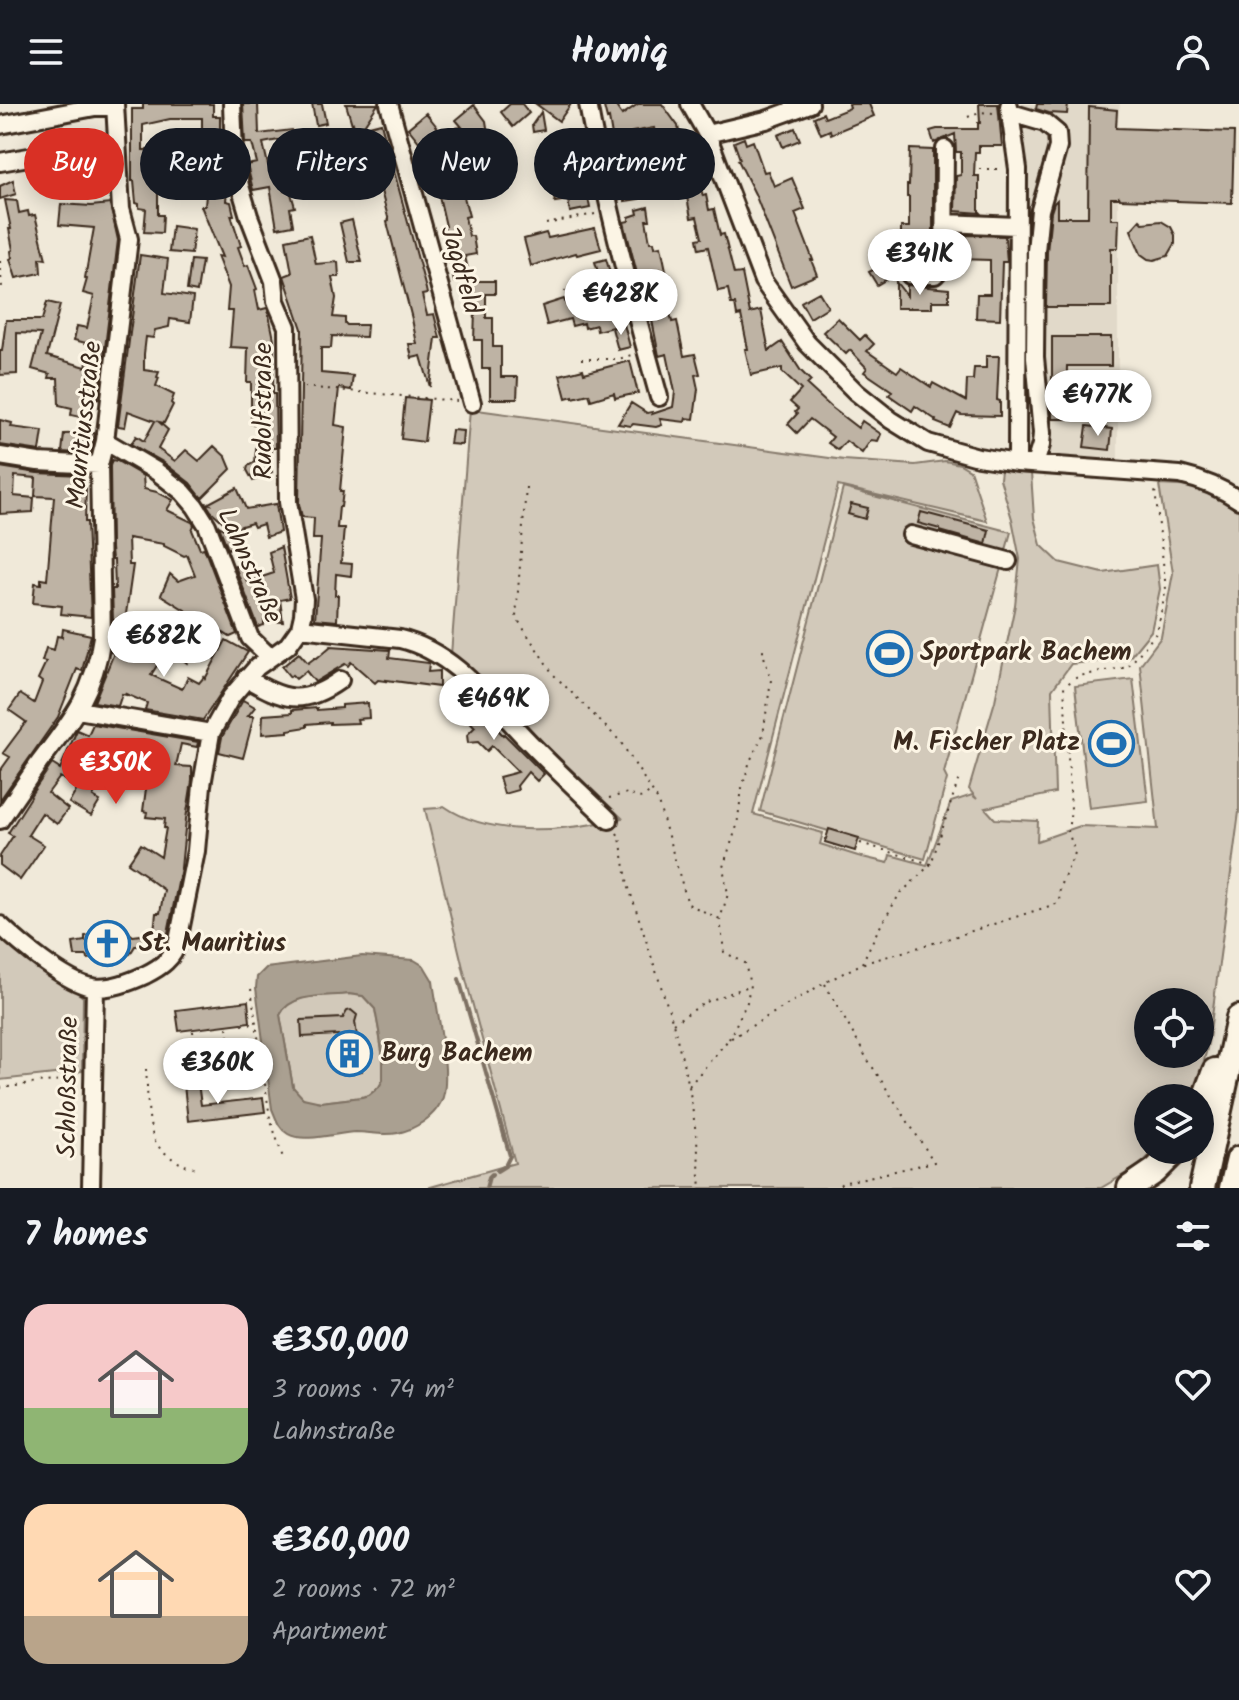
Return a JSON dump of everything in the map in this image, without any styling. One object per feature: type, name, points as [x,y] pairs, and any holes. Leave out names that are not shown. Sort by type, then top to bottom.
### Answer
[{"type":"highway","points":[[1211,1084],[1239,1009]]},
{"type":"highway","points":[[1202,1188],[1239,1018]]},
{"type":"highway","points":[[1232,1188],[1239,1159]]},
{"type":"highway","points":[[1130,1188],[1162,1164]]},
{"type":"street","name":"Rudolfstraße","points":[[232,104],[233,128]]},
{"type":"street","points":[[389,104],[396,104]]},
{"type":"street","name":"Jagdfeld","points":[[389,104],[472,403]]},
{"type":"street","points":[[588,104],[626,279],[659,397]]},
{"type":"street","points":[[690,104],[704,128]]},
{"type":"street","points":[[715,132],[766,120],[810,104]]},
{"type":"street","points":[[0,125],[115,106]]},
{"type":"street","name":"Mauritiusstraße","points":[[115,106],[115,128]]},
{"type":"street","points":[[1010,108],[1018,169],[1017,463]]},
{"type":"street","points":[[1010,108],[1045,123],[1057,133],[1058,147],[1040,210],[1036,251],[1035,357],[1042,433],[1035,464]]},
{"type":"street","points":[[910,275],[935,275],[944,265],[945,149]]},
{"type":"street","points":[[715,155],[763,281],[807,343],[856,392],[891,420],[928,443],[978,457],[1017,463],[1180,475],[1221,488],[1239,500]]},
{"type":"street","points":[[0,162],[24,158]]},
{"type":"street","name":"Mauritiusstraße","points":[[0,820],[70,723],[90,686],[99,660],[102,637],[99,465],[105,441],[129,239],[120,200]]},
{"type":"street","name":"Rudolfstraße","points":[[244,200],[287,327],[288,502],[304,599],[300,628]]},
{"type":"street","points":[[945,223],[1017,226]]},
{"type":"street","name":"Lahnstraße","points":[[105,441],[163,476],[195,506],[207,525],[250,638],[270,657]]},
{"type":"street","points":[[0,456],[38,462],[99,465]]},
{"type":"street","points":[[911,535],[1008,561]]},
{"type":"street","points":[[300,628],[400,639],[414,642],[441,656],[609,820]]},
{"type":"street","name":"Lahnstraße","points":[[95,988],[141,977],[168,960],[175,951],[196,851],[211,733],[231,697],[246,678],[288,645],[300,628]]},
{"type":"street","points":[[246,678],[289,698],[316,694],[340,680]]},
{"type":"street","points":[[78,710],[211,733]]},
{"type":"street","points":[[0,925],[69,978],[95,988]]},
{"type":"street","name":"Schloßstraße","points":[[91,1188],[95,988]]},
{"type":"path","points":[[968,117],[979,112],[1010,108]]},
{"type":"path","points":[[979,169],[1018,169]]},
{"type":"path","points":[[546,224],[610,211]]},
{"type":"path","points":[[0,261],[2,288]]},
{"type":"path","points":[[564,291],[601,288],[626,279]]},
{"type":"path","points":[[581,359],[619,359],[646,350]]},
{"type":"path","points":[[287,385],[472,403]]},
{"type":"path","points":[[728,1040],[861,964],[1059,903],[1060,886],[1075,853],[1068,831],[1071,809],[1064,686],[1079,676],[1128,667],[1157,632],[1166,589],[1153,473]]},
{"type":"path","points":[[526,487],[516,617],[553,674],[620,741],[657,799],[688,904],[720,919]]},
{"type":"path","points":[[689,1086],[728,1040],[747,1002],[750,985],[745,963],[724,952],[720,919],[728,894],[723,867],[737,826],[742,788],[750,761],[763,735],[771,680],[763,645]]},
{"type":"path","points":[[861,964],[899,895],[931,864],[959,778]]},
{"type":"path","points":[[594,806],[615,795],[628,793],[642,798],[652,791]]},
{"type":"path","points":[[609,820],[620,838],[628,885],[673,1023],[689,1086],[701,1188]]},
{"type":"path","points":[[860,843],[931,864]]},
{"type":"path","points":[[824,983],[866,1057],[934,1162],[842,1183],[837,1188]]},
{"type":"path","points":[[673,1023],[706,1002],[750,985]]},
{"type":"path","points":[[251,989],[270,1118],[283,1158]]},
{"type":"path","points":[[242,1025],[256,1023]]},
{"type":"path","points":[[227,1027],[232,1058]]},
{"type":"path","points":[[193,1031],[196,1063]]},
{"type":"path","points":[[383,1058],[388,1057]]},
{"type":"path","points":[[146,1069],[151,1126],[158,1146],[185,1166],[197,1168]]},
{"type":"path","points":[[0,1088],[94,1076]]},
{"type":"shaded area","points":[[1017,104],[1120,104],[1118,463],[1025,452]]},
{"type":"shaded area","points":[[470,409],[844,460],[915,465],[945,461],[970,470],[987,521],[838,486],[753,814],[823,833],[820,844],[888,863],[890,855],[927,865],[951,802],[972,795],[977,799],[969,789],[995,701],[1015,605],[1020,559],[1000,479],[1001,470],[1031,473],[1034,518],[1041,545],[1059,562],[1103,573],[1157,565],[1160,589],[1151,631],[1129,658],[1071,664],[1052,690],[1055,793],[985,808],[995,819],[1038,821],[1037,841],[1080,826],[1158,829],[1140,665],[1161,637],[1173,573],[1159,485],[1199,487],[1239,510],[1239,812],[1214,1001],[1214,988],[1134,988],[1134,1068],[1202,1068],[1198,1084],[1134,1084],[1134,1164],[1141,1164],[1101,1188],[427,1188],[515,1163],[425,809],[444,806],[463,817],[507,828],[555,829],[622,818],[451,655]]},
{"type":"shaded area","name":"Sportpark Bachem","points":[[843,488],[1011,532],[944,773],[947,779],[925,859],[760,811]]},
{"type":"shaded area","name":"M. Fischer Platz","points":[[1133,679],[1148,801],[1089,808],[1075,686]]},
{"type":"shaded area","points":[[0,937],[83,997],[82,1071],[0,1080]]},
{"type":"shaded area","points":[[362,956],[414,960],[424,966],[433,981],[445,1061],[444,1092],[433,1113],[417,1126],[393,1134],[355,1132],[302,1138],[285,1132],[272,1109],[256,988],[257,977],[266,968]],"holes":[[[349,994],[363,996],[375,1009],[379,1031],[383,1058],[383,1080],[379,1087],[362,1097],[321,1102],[303,1098],[293,1087],[280,1015],[292,1002],[301,999]]]},
{"type":"shaded area","points":[[349,994],[363,996],[375,1009],[383,1058],[383,1080],[379,1087],[362,1097],[321,1102],[307,1100],[298,1095],[293,1087],[280,1015],[292,1002],[301,999]]},
{"type":"building","points":[[143,104],[213,104],[213,116],[220,116],[220,128],[202,128],[202,118],[179,118],[140,128],[140,200],[158,200],[158,215],[163,215],[162,233],[144,232],[146,209],[139,208],[136,203],[132,181],[132,109],[143,109]]},
{"type":"building","points":[[243,104],[258,104],[259,134],[267,133],[267,142],[263,143],[267,161],[267,188],[253,190],[251,164],[257,163],[251,143],[251,128],[244,128]]},
{"type":"building","points":[[312,104],[322,104],[326,123],[316,125]]},
{"type":"building","points":[[346,104],[378,104],[362,128],[355,128]]},
{"type":"building","points":[[510,104],[522,104],[529,113],[513,127],[501,112]]},
{"type":"building","points":[[536,104],[571,104],[559,121]]},
{"type":"building","points":[[638,104],[662,104],[678,128],[611,128],[604,107],[615,105],[622,115]]},
{"type":"building","points":[[849,104],[869,104],[874,116],[831,134],[830,130],[821,134],[814,117],[823,113],[825,118],[850,108]]},
{"type":"building","points":[[979,104],[998,104],[1002,146],[979,146],[979,152],[975,152],[974,176],[979,176],[981,213],[955,211],[956,176],[961,175],[961,152],[956,152],[955,134],[934,143],[930,131],[978,129]]},
{"type":"building","points":[[1037,104],[1068,104],[1067,114],[1036,109]]},
{"type":"building","points":[[474,105],[486,121],[487,128],[455,128],[462,127],[456,120]]},
{"type":"building","points":[[1089,107],[1117,110],[1116,128],[1234,132],[1232,203],[1111,198],[1111,219],[1119,219],[1118,248],[1111,248],[1111,307],[1046,307],[1047,252],[1054,203],[1057,200],[1057,217],[1088,217]]},
{"type":"building","points":[[541,112],[544,128],[534,128],[533,132],[532,125]]},
{"type":"building","points":[[426,113],[438,128],[412,128],[412,133],[408,128]]},
{"type":"building","points":[[381,123],[382,128],[365,128]]},
{"type":"building","points":[[795,128],[800,140],[783,147],[778,135]]},
{"type":"building","points":[[744,138],[746,144],[753,141],[764,172],[768,171],[774,186],[792,178],[805,209],[795,213],[817,275],[791,286],[755,194],[738,160],[734,142]]},
{"type":"building","points":[[910,149],[933,150],[933,256],[931,263],[907,265],[909,239],[901,239],[901,227],[909,227],[907,185]]},
{"type":"building","points":[[396,178],[426,289],[427,294],[422,295],[427,315],[434,314],[440,338],[436,338],[430,387],[421,356],[412,358],[409,344],[417,344],[383,200],[396,200]]},
{"type":"building","points":[[13,180],[16,194],[0,199],[0,186]]},
{"type":"building","points":[[5,200],[17,201],[19,213],[28,211],[29,216],[35,215],[46,259],[40,258],[41,273],[16,278],[10,259],[13,250]]},
{"type":"building","points":[[206,200],[231,202],[234,215],[231,215],[241,246],[238,247],[257,289],[259,310],[268,310],[274,339],[276,448],[271,448],[272,472],[253,481],[247,470],[255,462],[258,424],[251,424],[248,348],[230,347],[233,311],[227,311],[229,287],[217,256],[222,257],[201,206],[205,206]]},
{"type":"building","points":[[272,200],[293,200],[295,207],[290,208],[293,225],[277,228]]},
{"type":"building","points":[[440,200],[465,200],[469,216],[465,217],[476,254],[465,256],[470,279],[454,282]]},
{"type":"building","points":[[568,200],[588,200],[590,208],[570,212]]},
{"type":"building","points":[[688,200],[707,200],[709,210],[714,209],[734,274],[742,273],[750,313],[761,310],[769,351],[782,342],[811,381],[807,385],[858,428],[862,421],[881,434],[878,441],[871,440],[862,453],[846,441],[838,450],[828,443],[833,437],[810,419],[797,433],[788,424],[798,409],[790,402],[801,390],[782,372],[782,368],[751,375],[741,315],[737,316],[735,304],[731,304],[728,289],[718,291],[708,247],[699,249],[697,239],[702,238],[697,217],[691,218]]},
{"type":"building","points":[[61,204],[110,204],[118,240],[100,389],[98,399],[90,397],[85,418],[71,415],[72,408],[59,405],[58,378],[49,378],[50,374],[32,369],[41,334],[17,333],[17,374],[0,375],[0,351],[6,320],[42,320],[47,302],[60,305],[47,356],[86,367],[90,344],[74,340],[77,326],[87,328],[94,296],[83,293],[94,228],[59,225]]},
{"type":"building","points":[[648,207],[650,220],[646,220],[650,242],[654,242],[655,247],[661,246],[673,288],[665,289],[672,322],[677,321],[684,356],[695,354],[700,374],[695,375],[698,389],[694,419],[686,418],[685,422],[660,419],[662,425],[656,427],[618,424],[631,403],[652,414],[673,407],[675,392],[667,354],[659,356],[624,222],[638,214],[637,210]]},
{"type":"building","points":[[352,220],[362,262],[349,262],[340,223]]},
{"type":"building","points":[[1140,220],[1143,223],[1161,221],[1171,227],[1175,244],[1168,256],[1154,260],[1141,254],[1131,230]]},
{"type":"building","points":[[172,226],[194,229],[191,254],[169,252]]},
{"type":"building","points":[[595,228],[601,249],[531,266],[524,239],[546,233],[548,238]]},
{"type":"building","points":[[310,235],[316,264],[338,262],[339,277],[332,277],[336,298],[333,317],[345,318],[347,325],[367,325],[366,337],[332,336],[331,348],[321,348],[321,373],[353,376],[351,390],[339,388],[335,425],[346,427],[340,491],[343,491],[337,528],[344,528],[341,563],[352,564],[351,576],[336,574],[337,621],[315,619],[321,539],[313,539],[314,518],[302,517],[299,504],[302,329],[284,276],[292,273],[286,240]]},
{"type":"building","points":[[957,236],[1005,236],[1007,262],[1002,262],[1000,319],[976,318],[977,294],[990,294],[990,260],[955,257]]},
{"type":"building","points":[[140,255],[168,259],[164,293],[193,297],[190,322],[170,319],[169,327],[155,330],[153,338],[146,337],[144,370],[159,372],[156,386],[174,395],[173,405],[164,423],[159,422],[168,430],[158,449],[175,461],[186,450],[199,461],[214,446],[226,457],[231,469],[202,498],[190,483],[163,462],[131,444],[136,436],[144,441],[155,421],[128,411],[125,427],[118,426]]},
{"type":"building","points":[[606,259],[611,276],[600,279],[595,262]]},
{"type":"building","points":[[191,260],[202,261],[197,292],[187,290]]},
{"type":"building","points":[[879,267],[887,279],[877,285],[869,272]]},
{"type":"building","points":[[467,281],[495,281],[495,294],[486,294],[486,318],[493,318],[493,347],[501,347],[501,377],[518,377],[517,399],[490,399],[490,369],[482,369],[482,340],[474,340],[475,311],[467,311]]},
{"type":"building","points":[[896,282],[907,296],[907,285],[949,289],[949,301],[932,301],[932,308],[896,308]]},
{"type":"building","points":[[819,292],[828,307],[810,318],[801,302]]},
{"type":"building","points":[[613,297],[620,325],[597,331],[596,325],[585,328],[584,323],[572,326],[570,319],[547,325],[542,306],[564,299],[566,304],[588,298],[590,303]]},
{"type":"building","points":[[838,318],[860,340],[865,335],[874,344],[867,351],[897,372],[901,367],[931,387],[933,383],[966,401],[967,380],[973,380],[974,368],[986,368],[986,356],[999,356],[997,400],[1000,401],[1000,416],[957,413],[950,428],[935,422],[915,406],[912,411],[889,395],[892,391],[864,372],[867,368],[850,350],[846,354],[823,332]]},
{"type":"building","points":[[624,324],[630,347],[618,350],[612,328]]},
{"type":"building","points":[[1052,337],[1111,337],[1111,366],[1067,366],[1066,419],[1052,419]]},
{"type":"building","points":[[630,361],[638,393],[615,398],[614,393],[591,400],[589,394],[566,398],[560,375],[583,369],[584,373]]},
{"type":"building","points":[[405,398],[429,400],[424,442],[401,439]]},
{"type":"building","points":[[0,420],[12,423],[11,427],[43,431],[40,451],[0,445]]},
{"type":"building","points":[[1087,426],[1112,429],[1110,450],[1084,447]]},
{"type":"building","points":[[452,430],[463,431],[462,445],[450,444]]},
{"type":"building","points":[[95,433],[91,454],[62,452],[64,434]]},
{"type":"building","points":[[112,460],[143,476],[144,489],[173,500],[167,510],[192,522],[192,530],[200,549],[204,548],[237,634],[230,637],[211,625],[187,663],[163,643],[170,632],[185,645],[201,620],[161,595],[170,574],[178,581],[195,575],[187,555],[164,544],[128,538],[129,565],[133,565],[125,621],[113,620]]},
{"type":"building","points":[[0,467],[82,475],[83,488],[86,488],[91,617],[61,614],[62,606],[33,603],[35,583],[41,584],[41,579],[47,580],[54,497],[35,496],[36,478],[15,476],[14,496],[34,498],[33,512],[0,514]]},
{"type":"building","points":[[237,488],[246,509],[276,504],[280,532],[266,537],[263,524],[254,527],[252,523],[231,529],[211,511],[206,503],[210,504]]},
{"type":"building","points":[[851,504],[868,508],[865,519],[848,514]]},
{"type":"building","points":[[921,512],[989,530],[986,544],[918,523]]},
{"type":"building","points":[[219,526],[231,533],[235,546],[228,549]]},
{"type":"building","points":[[281,547],[290,598],[280,600],[283,622],[264,620],[264,625],[258,627],[235,566],[241,564],[247,582],[274,573],[269,552]]},
{"type":"building","points":[[133,624],[145,628],[141,639],[163,656],[151,675],[182,689],[188,677],[199,683],[205,679],[226,640],[248,652],[203,720],[145,710],[147,703],[126,694],[122,694],[118,706],[94,702],[114,653],[110,652],[113,641],[127,644]]},
{"type":"building","points":[[63,629],[91,635],[82,671],[77,669],[58,717],[0,800],[0,771],[10,757],[3,753],[26,722],[9,710],[20,694],[34,703],[42,682],[38,679],[46,662],[42,661],[46,648],[54,650],[57,636],[62,637]]},
{"type":"building","points":[[331,646],[390,650],[389,658],[429,663],[428,672],[439,671],[439,687],[386,680],[375,683],[351,662],[315,682],[306,671],[296,679],[282,667],[299,653],[308,663]]},
{"type":"building","points":[[459,688],[544,774],[537,781],[528,772],[517,786],[518,790],[504,794],[499,777],[518,772],[492,746],[487,751],[478,742],[468,743],[467,735],[475,727],[456,707],[451,711],[443,703]]},
{"type":"building","points":[[243,700],[255,707],[248,716],[254,716],[243,758],[219,752],[222,737]]},
{"type":"building","points":[[368,703],[369,718],[357,719],[358,723],[307,724],[307,727],[288,732],[262,734],[263,715]]},
{"type":"building","points":[[93,724],[198,742],[197,747],[181,744],[176,766],[192,767],[192,781],[181,868],[166,943],[153,940],[156,913],[160,913],[164,890],[128,863],[141,844],[161,857],[165,819],[146,817],[147,812],[143,811],[147,781],[154,781],[156,760],[113,758],[115,751],[96,745],[88,763],[94,766],[91,780],[99,784],[93,797],[100,801],[91,816],[69,803],[78,788],[60,777],[48,793],[68,809],[57,824],[42,813],[28,835],[44,845],[32,863],[20,880],[0,865],[0,856],[13,836],[8,833],[30,796],[52,764],[60,769],[77,730],[88,735]]},
{"type":"building","points":[[829,829],[859,838],[855,851],[825,842]]},
{"type":"building","name":"St. Mauritius","points":[[126,930],[133,936],[149,934],[143,946],[135,946],[130,954],[88,959],[87,956],[75,956],[73,943],[85,941],[85,936]]},
{"type":"building","points":[[248,1001],[250,1022],[179,1031],[176,1010]]},
{"type":"building","name":"Burg Bachem","points":[[351,1010],[357,1015],[355,1022],[362,1071],[344,1074],[338,1035],[302,1037],[301,1020],[343,1018]]},
{"type":"building","points":[[198,1083],[201,1105],[263,1098],[265,1112],[188,1121],[184,1085]]},
{"type":"waterway","points":[[459,979],[510,1156],[505,1166],[497,1171]]},
{"type":"waterway","points":[[486,1188],[492,1174]]},
{"type":"place","name":"Sportpark Bachem","points":[[889,653]]},
{"type":"place","name":"M. Fischer Platz","points":[[1111,743]]},
{"type":"place","name":"St. Mauritius","points":[[108,944]]},
{"type":"place","name":"Burg Bachem","points":[[350,1054]]}]
